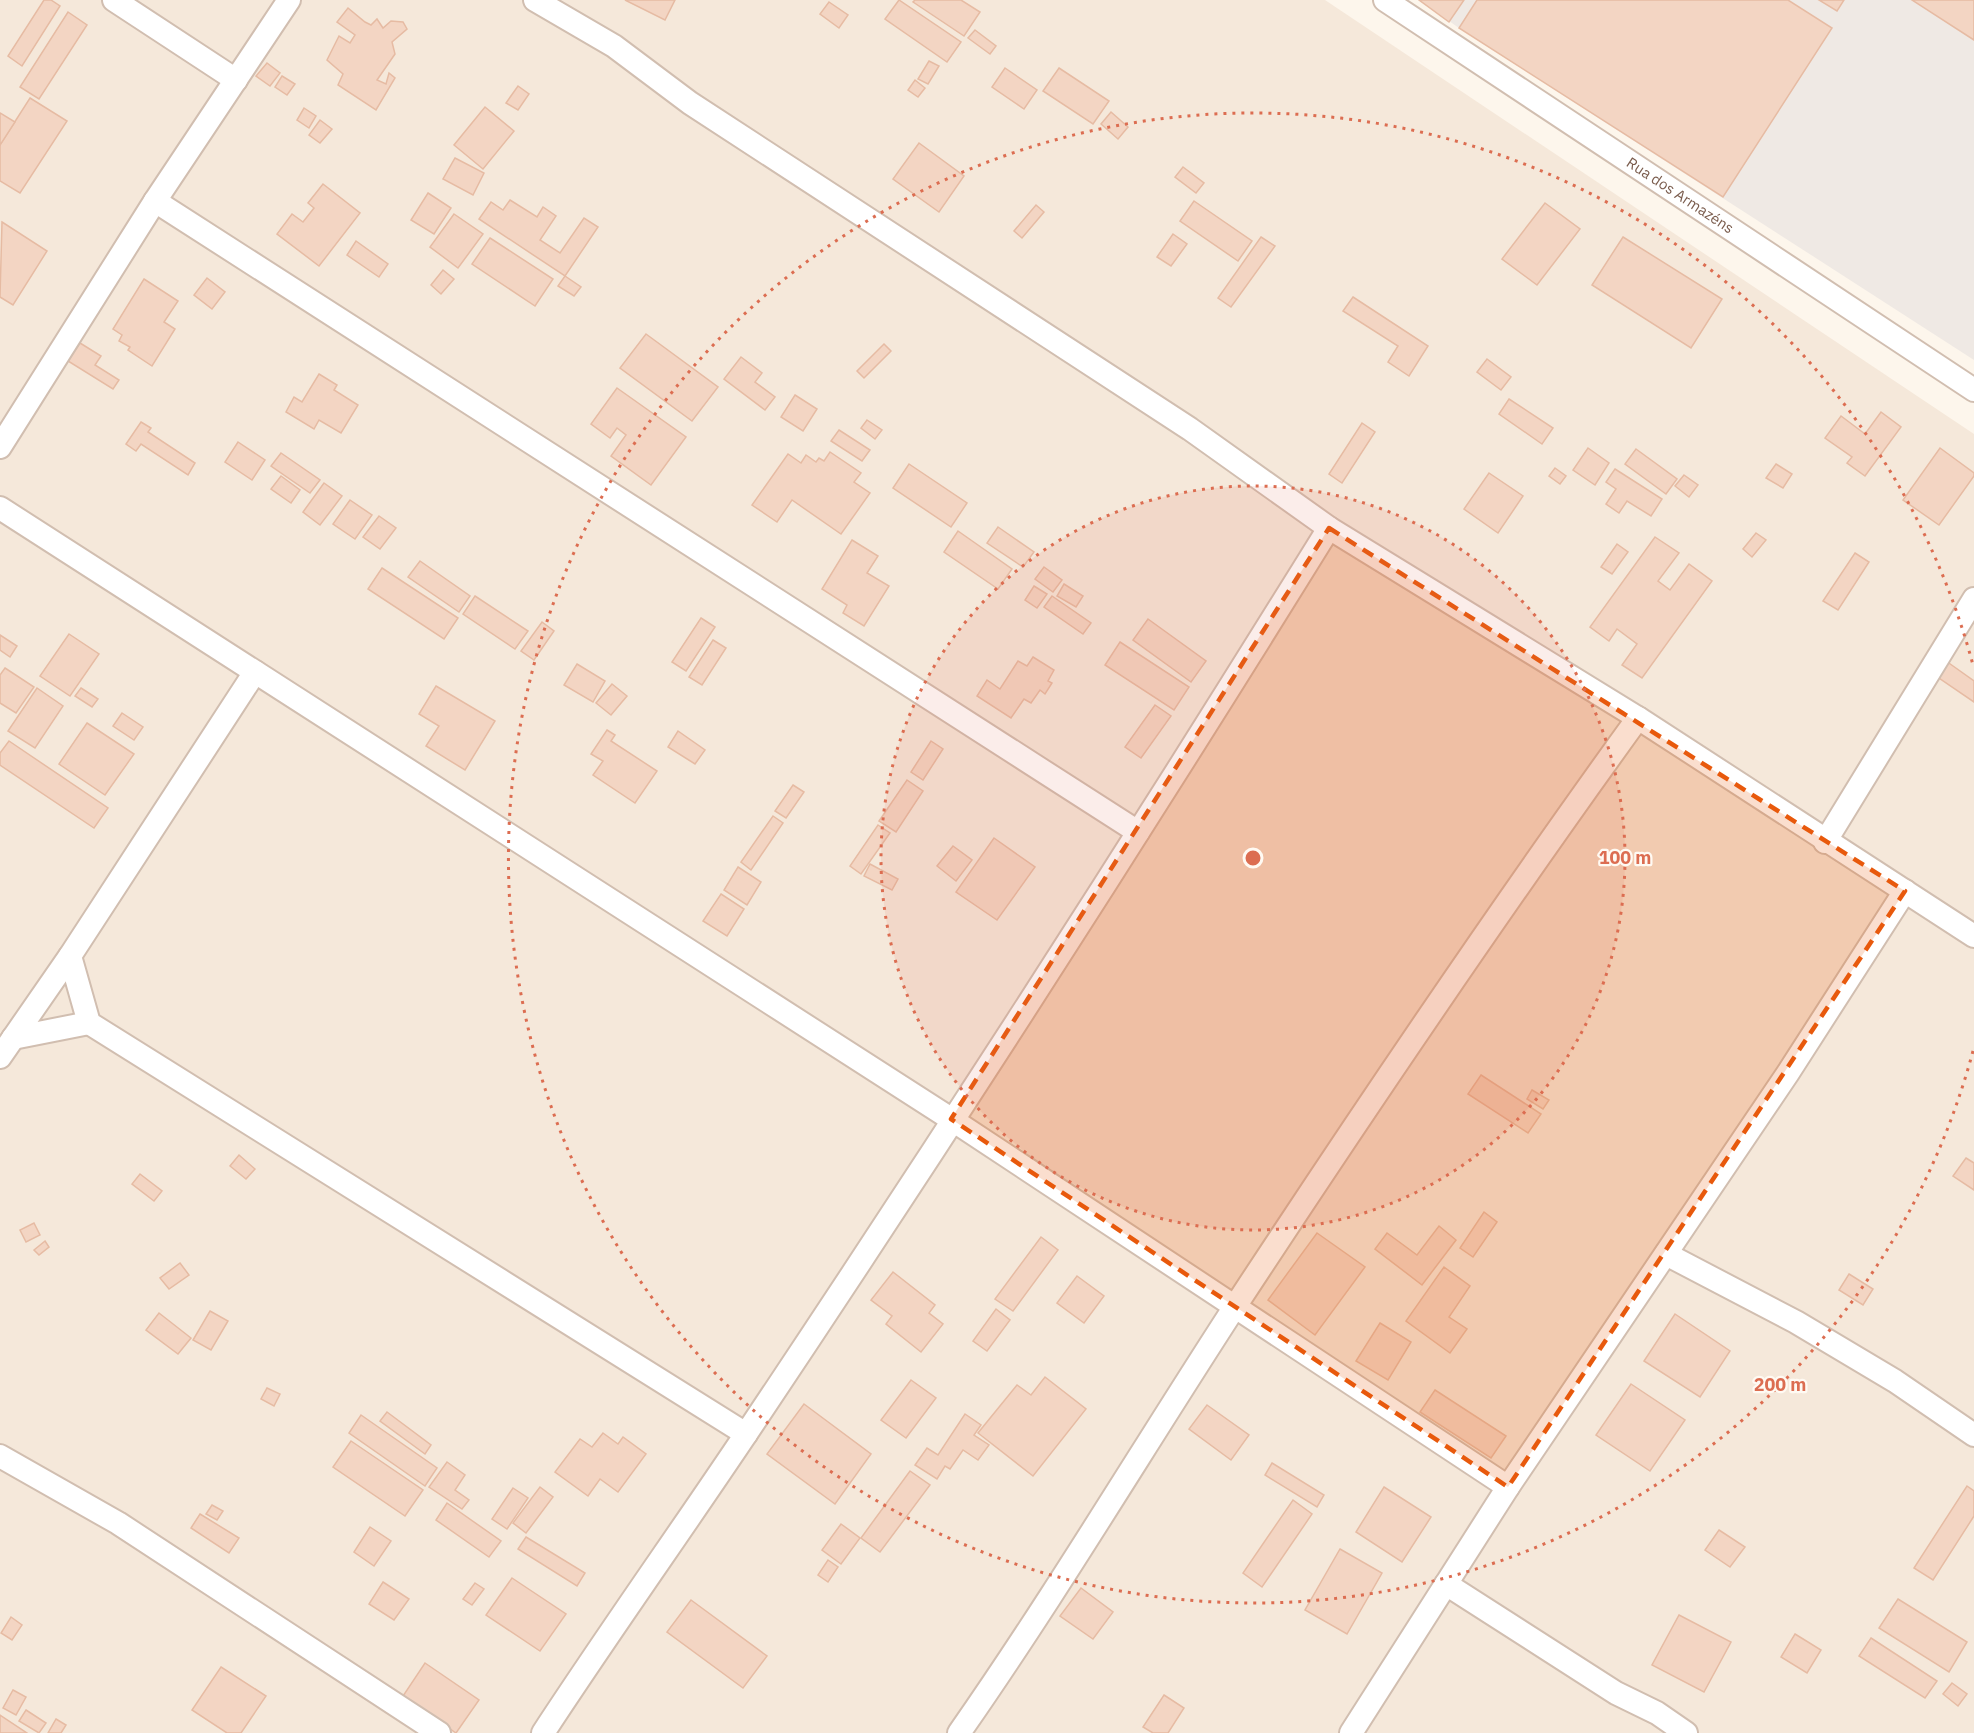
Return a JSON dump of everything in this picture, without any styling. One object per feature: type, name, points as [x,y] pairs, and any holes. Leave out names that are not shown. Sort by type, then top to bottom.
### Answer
[{"type":"street","points":[[114,0],[236,80]]},
{"type":"street","points":[[0,447],[155,201],[289,0]]},
{"type":"street","points":[[535,0],[614,46],[690,103],[1190,429],[1329,528],[1638,718],[1825,842],[1974,936]]},
{"type":"street","name":"Rua dos Armazéns","points":[[1385,0],[1974,390]]},
{"type":"street","points":[[155,201],[1138,832]]},
{"type":"street","points":[[0,508],[951,1119],[1508,1487]]},
{"type":"street","points":[[543,1733],[746,1434],[1138,832],[1329,528]]},
{"type":"street","points":[[1825,842],[1974,599]]},
{"type":"street","points":[[0,1057],[70,956],[255,672]]},
{"type":"street","points":[[959,1733],[1005,1667],[1235,1307],[1532,864],[1638,718]]},
{"type":"street","points":[[1351,1733],[1508,1487],[1666,1254],[1905,891]]},
{"type":"street","points":[[70,956],[89,1023],[746,1434]]},
{"type":"street","points":[[13,1038],[89,1023]]},
{"type":"street","points":[[1666,1254],[1796,1322],[1895,1381],[1974,1435]]},
{"type":"street","points":[[0,1456],[118,1523],[439,1733]]},
{"type":"street","points":[[1446,1584],[1616,1693],[1657,1713],[1686,1733]]},
{"type":"highlighted area","points":[[1329,528],[1905,891],[1508,1487],[951,1119]]},
{"type":"shaded area","points":[[0,0],[1325,0],[1974,434],[1974,1733],[0,1733]]},
{"type":"shaded area","points":[[1419,0],[1974,0],[1974,360],[1459,28]]},
{"type":"building","points":[[44,0],[51,0],[60,6],[22,66],[8,56]]},
{"type":"building","points":[[625,0],[675,0],[665,20]]},
{"type":"building","points":[[899,0],[961,42],[947,62],[885,19]]},
{"type":"building","points":[[915,0],[961,0],[980,12],[964,36],[913,2]]},
{"type":"building","points":[[1419,0],[1464,0],[1449,22]]},
{"type":"building","points":[[1477,0],[1788,0],[1832,28],[1723,197],[1459,28]]},
{"type":"building","points":[[1819,0],[1844,0],[1837,11]]},
{"type":"building","points":[[1912,0],[1974,0],[1974,40]]},
{"type":"building","points":[[829,2],[848,15],[839,28],[820,14]]},
{"type":"building","points":[[348,8],[371,25],[377,19],[383,28],[391,21],[403,22],[407,29],[392,42],[395,54],[377,80],[386,84],[389,73],[395,78],[376,110],[338,85],[343,74],[327,60],[339,36],[350,43],[355,35],[337,22]]},
{"type":"building","points":[[68,12],[87,25],[39,99],[20,87]]},
{"type":"building","points":[[975,30],[996,46],[990,54],[968,38]]},
{"type":"building","points":[[929,61],[939,66],[928,84],[918,79]]},
{"type":"building","points":[[267,63],[280,73],[270,86],[256,76]]},
{"type":"building","points":[[1005,68],[1037,90],[1024,109],[992,87]]},
{"type":"building","points":[[1059,68],[1109,101],[1093,124],[1043,91]]},
{"type":"building","points":[[282,76],[295,84],[287,95],[275,87]]},
{"type":"building","points":[[915,80],[925,88],[918,97],[908,90]]},
{"type":"building","points":[[518,86],[529,94],[518,110],[506,103]]},
{"type":"building","points":[[30,98],[67,121],[20,193],[0,181],[0,145]]},
{"type":"building","points":[[485,107],[514,131],[483,169],[454,145]]},
{"type":"building","points":[[304,108],[316,116],[309,128],[297,120]]},
{"type":"building","points":[[1111,112],[1128,127],[1118,139],[1101,124]]},
{"type":"building","points":[[0,113],[15,122],[0,145]]},
{"type":"building","points":[[320,120],[332,129],[320,143],[309,135]]},
{"type":"building","points":[[919,143],[964,176],[939,212],[893,179]]},
{"type":"building","points":[[455,158],[484,173],[473,195],[443,179]]},
{"type":"building","points":[[1183,167],[1204,183],[1196,193],[1175,177]]},
{"type":"building","points":[[323,184],[360,213],[319,266],[277,234],[292,214],[303,222],[314,208],[308,203]]},
{"type":"building","points":[[428,193],[451,208],[434,234],[411,220]]},
{"type":"building","points":[[510,200],[537,217],[543,207],[556,216],[540,240],[560,253],[584,218],[598,227],[565,276],[479,219],[491,202],[503,210]]},
{"type":"building","points":[[1194,201],[1252,241],[1238,261],[1180,221]]},
{"type":"building","points":[[1545,203],[1580,229],[1537,285],[1502,259]]},
{"type":"building","points":[[1036,205],[1044,212],[1022,238],[1014,231]]},
{"type":"building","points":[[454,214],[483,234],[458,268],[430,247]]},
{"type":"building","points":[[2,222],[47,251],[13,305],[0,297]]},
{"type":"building","points":[[1173,234],[1187,244],[1171,266],[1157,257]]},
{"type":"building","points":[[1261,237],[1275,246],[1231,307],[1218,298]]},
{"type":"building","points":[[1623,237],[1722,299],[1691,348],[1592,285]]},
{"type":"building","points":[[490,238],[553,279],[535,306],[472,264]]},
{"type":"building","points":[[356,241],[388,264],[379,277],[347,255]]},
{"type":"building","points":[[443,270],[454,279],[441,294],[431,285]]},
{"type":"building","points":[[565,276],[581,287],[574,296],[558,286]]},
{"type":"building","points":[[207,278],[225,292],[212,309],[194,295]]},
{"type":"building","points":[[144,279],[178,301],[164,322],[175,329],[152,366],[128,350],[130,347],[119,341],[122,335],[113,329]]},
{"type":"building","points":[[1353,297],[1428,346],[1409,376],[1388,362],[1398,346],[1343,311]]},
{"type":"building","points":[[646,334],[718,387],[692,421],[620,368]]},
{"type":"building","points":[[80,343],[101,356],[95,365],[119,380],[113,389],[68,361]]},
{"type":"building","points":[[884,344],[891,351],[864,378],[857,371]]},
{"type":"building","points":[[741,357],[762,373],[755,382],[775,397],[765,410],[724,379]]},
{"type":"building","points":[[1487,359],[1511,377],[1501,390],[1477,372]]},
{"type":"building","points":[[319,374],[337,385],[334,390],[358,405],[341,433],[319,420],[314,429],[286,412],[294,397],[302,402]]},
{"type":"building","points":[[617,388],[686,437],[651,485],[611,456],[626,435],[617,428],[610,438],[591,424]]},
{"type":"building","points":[[795,395],[817,409],[803,431],[781,417]]},
{"type":"building","points":[[1509,399],[1553,428],[1542,444],[1499,414]]},
{"type":"building","points":[[1881,412],[1901,427],[1865,476],[1847,463],[1852,457],[1825,438],[1841,416],[1865,434]]},
{"type":"building","points":[[867,420],[882,430],[875,439],[861,428]]},
{"type":"building","points":[[141,422],[151,428],[148,432],[195,463],[188,475],[141,444],[136,451],[126,444]]},
{"type":"building","points":[[1362,423],[1375,432],[1342,483],[1329,474]]},
{"type":"building","points":[[839,430],[870,450],[862,461],[831,441]]},
{"type":"building","points":[[238,442],[265,460],[252,480],[225,462]]},
{"type":"building","points":[[1588,448],[1609,463],[1595,485],[1573,470]]},
{"type":"building","points":[[1940,448],[1974,473],[1974,476],[1939,525],[1903,500]]},
{"type":"building","points":[[1636,449],[1677,479],[1666,494],[1625,464]]},
{"type":"building","points":[[830,452],[861,473],[854,482],[870,493],[841,534],[792,500],[777,522],[752,505],[788,454],[801,463],[806,455],[816,462],[819,458],[824,461]]},
{"type":"building","points":[[281,453],[320,480],[310,493],[271,466]]},
{"type":"building","points":[[909,464],[967,503],[951,527],[893,488]]},
{"type":"building","points":[[1776,464],[1792,474],[1783,488],[1766,478]]},
{"type":"building","points":[[1555,468],[1566,476],[1560,484],[1549,476]]},
{"type":"building","points":[[1615,469],[1662,499],[1651,516],[1627,501],[1619,513],[1606,504],[1616,489],[1606,482]]},
{"type":"building","points":[[1489,473],[1523,496],[1498,533],[1464,509]]},
{"type":"building","points":[[1684,475],[1698,485],[1689,497],[1675,486]]},
{"type":"building","points":[[281,476],[300,490],[291,503],[271,489]]},
{"type":"building","points":[[324,483],[342,496],[320,525],[303,512]]},
{"type":"building","points":[[350,500],[372,515],[355,539],[333,524]]},
{"type":"building","points":[[379,516],[396,528],[380,549],[363,537]]},
{"type":"building","points":[[998,527],[1034,552],[1023,567],[987,543]]},
{"type":"building","points":[[958,531],[1012,569],[998,589],[944,552]]},
{"type":"building","points":[[1756,533],[1766,540],[1752,557],[1743,549]]},
{"type":"building","points":[[1655,537],[1679,553],[1658,581],[1670,590],[1689,564],[1712,581],[1642,678],[1622,665],[1637,644],[1617,629],[1609,641],[1590,627]]},
{"type":"building","points":[[852,540],[878,556],[867,573],[889,586],[864,626],[843,613],[847,605],[822,589]]},
{"type":"building","points":[[1617,544],[1628,552],[1612,574],[1601,567]]},
{"type":"building","points":[[1855,553],[1869,562],[1838,610],[1823,601]]},
{"type":"building","points":[[420,561],[470,596],[459,612],[408,577]]},
{"type":"building","points":[[1044,567],[1062,580],[1053,592],[1035,579]]},
{"type":"building","points":[[382,568],[458,618],[444,639],[368,589]]},
{"type":"building","points":[[1064,584],[1083,596],[1076,607],[1057,596]]},
{"type":"building","points":[[1034,586],[1047,594],[1037,608],[1025,600]]},
{"type":"building","points":[[475,596],[528,631],[515,649],[463,614]]},
{"type":"building","points":[[1052,596],[1091,623],[1083,634],[1044,607]]},
{"type":"building","points":[[701,618],[715,627],[686,671],[672,662]]},
{"type":"building","points":[[1148,619],[1206,661],[1191,682],[1133,640]]},
{"type":"building","points":[[542,622],[554,631],[534,660],[521,651]]},
{"type":"building","points":[[69,634],[99,654],[70,696],[40,676]]},
{"type":"building","points":[[0,635],[17,646],[10,657],[0,650]]},
{"type":"building","points":[[713,640],[726,648],[702,685],[689,677]]},
{"type":"building","points":[[1120,642],[1189,687],[1174,710],[1105,665]]},
{"type":"building","points":[[1033,657],[1054,670],[1048,681],[1052,683],[1045,694],[1040,690],[1031,703],[1024,699],[1011,718],[977,696],[987,680],[1000,689],[1018,661],[1027,666]]},
{"type":"building","points":[[1946,661],[1974,681],[1974,702],[1936,676]]},
{"type":"building","points":[[577,664],[605,681],[593,702],[564,685]]},
{"type":"building","points":[[5,668],[34,687],[16,713],[0,703],[0,675]]},
{"type":"building","points":[[612,684],[627,696],[611,715],[596,703]]},
{"type":"building","points":[[436,686],[495,721],[465,770],[426,746],[439,726],[419,714]]},
{"type":"building","points":[[37,688],[63,706],[35,748],[8,731]]},
{"type":"building","points":[[81,688],[98,699],[92,707],[75,696]]},
{"type":"building","points":[[1155,705],[1171,716],[1141,758],[1125,747]]},
{"type":"building","points":[[122,713],[143,727],[134,740],[113,726]]},
{"type":"building","points":[[87,723],[134,754],[105,795],[59,764]]},
{"type":"building","points":[[607,730],[615,735],[611,741],[657,771],[635,803],[593,775],[603,761],[591,754]]},
{"type":"building","points":[[678,731],[705,750],[695,764],[668,747]]},
{"type":"building","points":[[9,741],[108,808],[94,828],[0,765],[0,753]]},
{"type":"building","points":[[931,741],[943,749],[923,780],[911,772]]},
{"type":"building","points":[[907,780],[923,791],[896,832],[879,821]]},
{"type":"building","points":[[793,785],[804,792],[786,818],[775,811]]},
{"type":"building","points":[[773,816],[783,823],[751,870],[741,862]]},
{"type":"building","points":[[878,825],[890,833],[861,874],[850,866]]},
{"type":"building","points":[[994,838],[1035,867],[997,920],[956,892]]},
{"type":"building","points":[[953,846],[972,860],[956,881],[937,866]]},
{"type":"building","points":[[870,864],[898,879],[892,890],[864,876]]},
{"type":"building","points":[[738,867],[761,882],[747,905],[724,890]]},
{"type":"building","points":[[721,894],[744,909],[727,936],[703,921]]},
{"type":"building","points":[[1481,1075],[1541,1114],[1528,1133],[1468,1094]]},
{"type":"building","points":[[1532,1090],[1549,1100],[1543,1109],[1527,1099]]},
{"type":"building","points":[[239,1155],[255,1169],[246,1179],[230,1166]]},
{"type":"building","points":[[1966,1158],[1974,1163],[1974,1190],[1953,1176]]},
{"type":"building","points":[[140,1174],[162,1191],[154,1201],[132,1184]]},
{"type":"building","points":[[1484,1212],[1497,1222],[1473,1257],[1460,1248]]},
{"type":"building","points":[[34,1223],[40,1235],[26,1242],[20,1230]]},
{"type":"building","points":[[1439,1226],[1456,1240],[1422,1285],[1375,1249],[1387,1233],[1417,1255]]},
{"type":"building","points":[[1317,1233],[1365,1267],[1315,1335],[1268,1300]]},
{"type":"building","points":[[1041,1237],[1058,1250],[1013,1311],[995,1299]]},
{"type":"building","points":[[45,1241],[49,1247],[39,1255],[34,1250]]},
{"type":"building","points":[[180,1263],[189,1275],[169,1289],[160,1278]]},
{"type":"building","points":[[1444,1267],[1470,1286],[1449,1317],[1467,1329],[1450,1353],[1406,1321]]},
{"type":"building","points":[[893,1272],[935,1305],[929,1313],[943,1324],[921,1352],[886,1324],[892,1316],[871,1300]]},
{"type":"building","points":[[1849,1274],[1873,1289],[1863,1305],[1839,1290]]},
{"type":"building","points":[[1077,1276],[1104,1296],[1084,1323],[1057,1303]]},
{"type":"building","points":[[996,1309],[1010,1320],[987,1351],[973,1341]]},
{"type":"building","points":[[210,1311],[228,1321],[211,1350],[193,1340]]},
{"type":"building","points":[[159,1313],[191,1338],[178,1354],[146,1330]]},
{"type":"building","points":[[1675,1314],[1730,1351],[1700,1397],[1644,1361]]},
{"type":"building","points":[[1380,1323],[1411,1342],[1388,1380],[1356,1361]]},
{"type":"building","points":[[1045,1377],[1086,1409],[1033,1476],[978,1433],[1017,1385],[1031,1395]]},
{"type":"building","points":[[911,1380],[936,1398],[906,1438],[881,1420]]},
{"type":"building","points":[[1631,1384],[1685,1420],[1650,1471],[1596,1435]]},
{"type":"building","points":[[267,1388],[280,1394],[274,1406],[261,1399]]},
{"type":"building","points":[[1435,1390],[1506,1436],[1491,1458],[1420,1412]]},
{"type":"building","points":[[804,1404],[871,1454],[835,1504],[767,1454]]},
{"type":"building","points":[[1207,1405],[1249,1435],[1231,1460],[1189,1429]]},
{"type":"building","points":[[387,1412],[431,1445],[425,1454],[380,1421]]},
{"type":"building","points":[[965,1414],[981,1425],[974,1435],[989,1445],[978,1460],[963,1450],[950,1469],[945,1466],[937,1479],[915,1465],[927,1448],[938,1455]]},
{"type":"building","points":[[361,1415],[437,1468],[425,1486],[349,1433]]},
{"type":"building","points":[[603,1433],[618,1444],[623,1437],[646,1454],[618,1492],[600,1479],[588,1496],[555,1472],[580,1439],[592,1447]]},
{"type":"building","points":[[351,1441],[423,1490],[405,1516],[333,1467]]},
{"type":"building","points":[[447,1462],[465,1475],[455,1490],[469,1500],[462,1509],[429,1487]]},
{"type":"building","points":[[1272,1463],[1324,1495],[1317,1507],[1265,1475]]},
{"type":"building","points":[[910,1471],[930,1485],[880,1552],[861,1538]]},
{"type":"building","points":[[1967,1486],[1974,1491],[1974,1516],[1933,1580],[1914,1568]]},
{"type":"building","points":[[540,1487],[553,1497],[526,1533],[513,1523]]},
{"type":"building","points":[[1384,1487],[1431,1517],[1402,1562],[1356,1532]]},
{"type":"building","points":[[513,1488],[528,1498],[507,1529],[492,1519]]},
{"type":"building","points":[[1293,1500],[1312,1514],[1262,1587],[1243,1573]]},
{"type":"building","points":[[447,1503],[501,1541],[489,1557],[436,1520]]},
{"type":"building","points":[[212,1505],[223,1511],[217,1520],[206,1514]]},
{"type":"building","points":[[200,1514],[239,1538],[229,1553],[191,1528]]},
{"type":"building","points":[[841,1524],[860,1538],[841,1564],[822,1550]]},
{"type":"building","points":[[370,1527],[391,1541],[374,1566],[354,1552]]},
{"type":"building","points":[[1719,1530],[1745,1547],[1730,1567],[1705,1550]]},
{"type":"building","points":[[526,1537],[585,1573],[577,1586],[518,1549]]},
{"type":"building","points":[[1340,1549],[1382,1573],[1347,1634],[1305,1610]]},
{"type":"building","points":[[828,1560],[838,1567],[828,1582],[818,1575]]},
{"type":"building","points":[[512,1578],[566,1614],[540,1651],[486,1615]]},
{"type":"building","points":[[383,1582],[409,1599],[394,1620],[369,1604]]},
{"type":"building","points":[[475,1583],[484,1589],[472,1605],[463,1599]]},
{"type":"building","points":[[1081,1588],[1113,1612],[1093,1639],[1060,1616]]},
{"type":"building","points":[[1898,1599],[1967,1642],[1949,1672],[1879,1628]]},
{"type":"building","points":[[691,1600],[767,1656],[743,1688],[667,1632]]},
{"type":"building","points":[[1679,1615],[1731,1642],[1704,1692],[1652,1665]]},
{"type":"building","points":[[11,1617],[22,1625],[12,1640],[1,1633]]},
{"type":"building","points":[[1795,1634],[1821,1650],[1807,1673],[1781,1657]]},
{"type":"building","points":[[1871,1638],[1937,1681],[1925,1698],[1859,1656]]},
{"type":"building","points":[[425,1663],[479,1700],[456,1733],[403,1696]]},
{"type":"building","points":[[221,1667],[266,1696],[241,1733],[227,1733],[192,1710]]},
{"type":"building","points":[[1952,1683],[1967,1694],[1958,1706],[1943,1694]]},
{"type":"building","points":[[13,1690],[26,1697],[16,1715],[3,1708]]},
{"type":"building","points":[[1164,1695],[1184,1708],[1168,1733],[1153,1733],[1143,1727]]},
{"type":"building","points":[[26,1710],[46,1723],[39,1733],[19,1721]]},
{"type":"building","points":[[0,1715],[27,1733],[0,1733]]},
{"type":"building","points":[[56,1719],[66,1725],[61,1733],[48,1733]]}]
